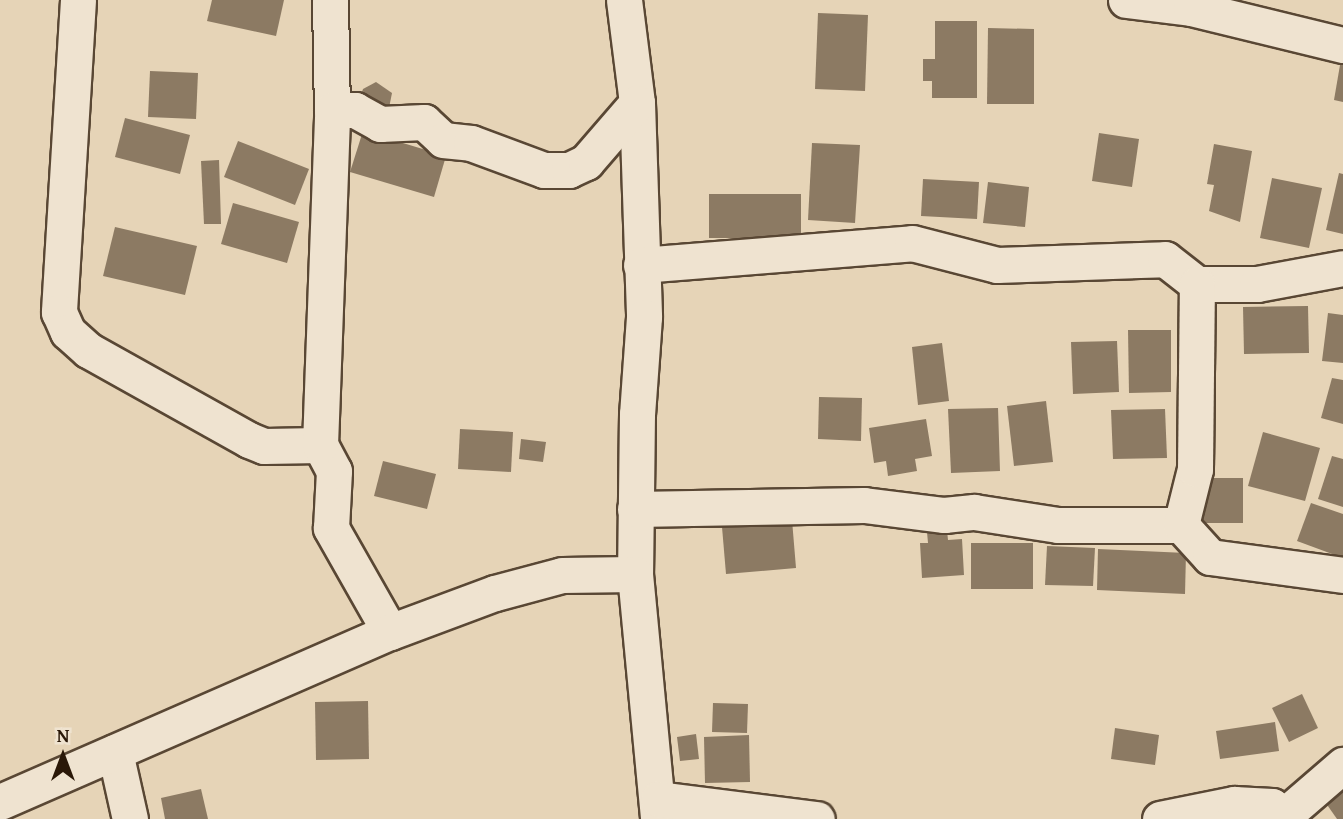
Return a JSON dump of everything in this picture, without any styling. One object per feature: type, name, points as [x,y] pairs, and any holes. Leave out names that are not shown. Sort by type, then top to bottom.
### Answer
[{"type":"street","points":[[78,0],[60,312],[68,331],[88,350],[249,440],[264,446],[320,445]]},
{"type":"street","points":[[330,0],[332,110],[320,445],[334,471],[331,528],[390,632]]},
{"type":"street","points":[[624,0],[637,103],[640,265],[644,317],[635,509],[635,574],[658,809],[817,819]]},
{"type":"street","points":[[1126,0],[1191,8],[1343,45]]},
{"type":"street","points":[[332,110],[355,110],[380,124],[424,122],[443,140],[471,143],[544,170],[569,170],[586,162],[637,103]]},
{"type":"street","points":[[640,265],[912,243],[997,265],[1165,259],[1197,284],[1257,284],[1343,268]]},
{"type":"street","points":[[1181,525],[1195,469],[1197,284]]},
{"type":"street","points":[[635,509],[864,505],[944,515],[974,512],[1058,525],[1181,525],[1210,557],[1343,575]]},
{"type":"street","points":[[0,803],[390,632],[495,593],[562,575],[635,574]]},
{"type":"street","points":[[115,752],[130,819]]},
{"type":"street","points":[[1160,819],[1234,804],[1272,806],[1287,817],[1343,765]]},
{"type":"building","points":[[212,0],[284,0],[276,36],[207,21]]},
{"type":"building","points":[[818,13],[868,15],[865,91],[815,89]]},
{"type":"building","points":[[935,21],[977,21],[977,98],[932,98],[932,81],[923,81],[923,59],[935,59]]},
{"type":"building","points":[[988,28],[1034,29],[1034,104],[987,104]]},
{"type":"building","points":[[1340,65],[1343,65],[1343,102],[1334,100]]},
{"type":"building","points":[[150,71],[198,73],[196,119],[148,117]]},
{"type":"building","points":[[376,82],[392,93],[389,108],[360,98],[363,89]]},
{"type":"building","points":[[125,118],[190,135],[180,174],[115,157]]},
{"type":"building","points":[[363,131],[446,156],[434,197],[350,172]]},
{"type":"building","points":[[1099,133],[1139,139],[1132,187],[1092,181]]},
{"type":"building","points":[[238,141],[309,169],[295,205],[224,177]]},
{"type":"building","points":[[812,143],[860,145],[855,223],[808,220]]},
{"type":"building","points":[[1214,144],[1252,151],[1240,222],[1209,211],[1214,185],[1207,184]]},
{"type":"building","points":[[219,160],[221,224],[204,224],[201,161]]},
{"type":"building","points":[[1339,173],[1343,174],[1343,234],[1326,230]]},
{"type":"building","points":[[1272,178],[1322,188],[1309,248],[1260,238]]},
{"type":"building","points":[[923,179],[979,182],[977,219],[921,216]]},
{"type":"building","points":[[988,182],[1029,187],[1025,227],[983,223]]},
{"type":"building","points":[[709,194],[801,194],[801,238],[709,238]]},
{"type":"building","points":[[233,203],[299,222],[287,263],[221,244]]},
{"type":"building","points":[[115,227],[197,246],[185,295],[103,276]]},
{"type":"building","points":[[1308,306],[1309,353],[1244,354],[1243,307]]},
{"type":"building","points":[[1328,313],[1343,315],[1343,363],[1322,361]]},
{"type":"building","points":[[1128,330],[1171,330],[1171,392],[1129,393]]},
{"type":"building","points":[[1117,341],[1119,392],[1073,394],[1071,342]]},
{"type":"building","points":[[942,343],[949,401],[918,405],[912,347]]},
{"type":"building","points":[[1332,378],[1343,380],[1343,424],[1321,418]]},
{"type":"building","points":[[819,397],[862,398],[861,441],[818,439]]},
{"type":"building","points":[[1046,401],[1053,462],[1014,466],[1007,406]]},
{"type":"building","points":[[998,408],[1000,471],[951,473],[948,409]]},
{"type":"building","points":[[1165,409],[1167,458],[1113,459],[1111,410]]},
{"type":"building","points":[[926,419],[932,456],[915,459],[917,471],[888,476],[886,461],[874,463],[869,428]]},
{"type":"building","points":[[460,429],[513,432],[511,472],[458,469]]},
{"type":"building","points":[[1263,432],[1320,448],[1305,501],[1248,486]]},
{"type":"building","points":[[521,439],[546,442],[543,462],[519,459]]},
{"type":"building","points":[[1332,456],[1343,459],[1343,507],[1318,499]]},
{"type":"building","points":[[383,461],[436,474],[427,509],[374,496]]},
{"type":"building","points":[[1202,478],[1243,478],[1243,523],[1202,523]]},
{"type":"building","points":[[1311,503],[1343,514],[1343,558],[1297,541]]},
{"type":"building","points":[[792,520],[796,568],[726,574],[722,527]]},
{"type":"building","points":[[947,530],[948,540],[962,539],[964,575],[922,578],[920,543],[928,543],[927,532]]},
{"type":"building","points":[[971,543],[1033,543],[1033,589],[971,589]]},
{"type":"building","points":[[1047,546],[1095,548],[1093,586],[1045,585]]},
{"type":"building","points":[[1098,549],[1186,553],[1185,594],[1097,590]]},
{"type":"building","points":[[1302,694],[1318,728],[1289,742],[1272,708]]},
{"type":"building","points":[[368,701],[369,759],[316,760],[315,702]]},
{"type":"building","points":[[713,703],[748,704],[747,733],[712,732]]},
{"type":"building","points":[[1275,722],[1279,751],[1220,759],[1216,731]]},
{"type":"building","points":[[1115,728],[1159,735],[1155,765],[1111,759]]},
{"type":"building","points":[[696,734],[699,759],[680,761],[677,737]]},
{"type":"building","points":[[749,735],[750,782],[705,783],[704,737]]},
{"type":"building","points":[[1343,786],[1343,819],[1337,819],[1323,799]]},
{"type":"building","points":[[201,789],[208,819],[165,819],[161,798]]}]
